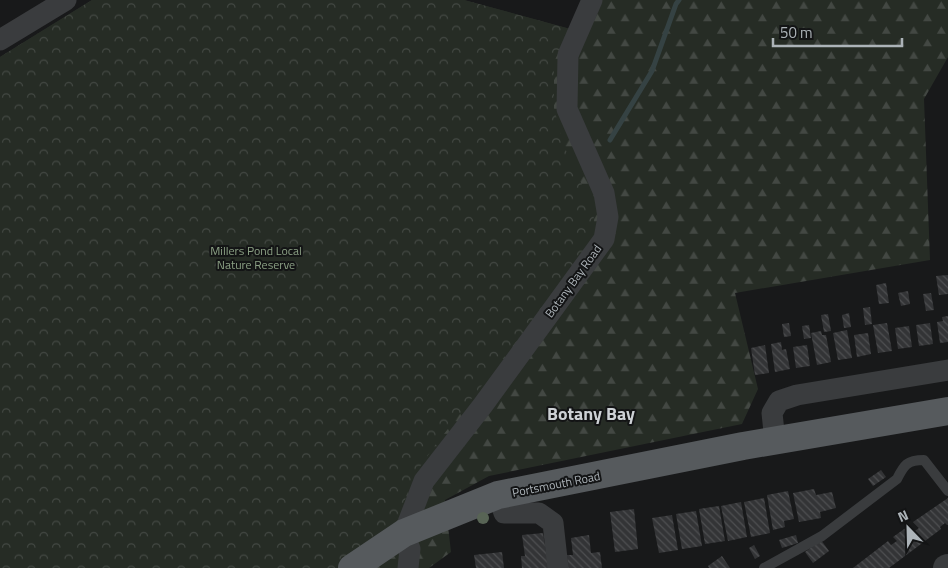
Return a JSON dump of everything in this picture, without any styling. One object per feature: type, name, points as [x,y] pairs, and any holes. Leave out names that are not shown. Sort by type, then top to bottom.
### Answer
[{"type":"main road","name":"Portsmouth Road","points":[[352,568],[404,533],[498,495],[775,441],[948,411]]},
{"type":"street","points":[[0,40],[66,0]]},
{"type":"street","name":"Botany Bay Road","points":[[404,533],[424,481],[483,405],[604,239],[608,217],[604,193],[567,109],[568,55],[592,0]]},
{"type":"street","points":[[775,441],[772,413],[779,401],[798,395],[948,370]]},
{"type":"street","points":[[498,495],[504,513],[538,513],[554,523],[558,568]]},
{"type":"street","points":[[404,533],[410,549],[408,568]]},
{"type":"lane","points":[[764,568],[822,536],[897,479],[902,467],[913,460],[924,460],[948,491]]},
{"type":"green space","name":"Millers Pond Local Nature Reserve","points":[[92,0],[464,0],[585,33],[600,0],[948,0],[948,57],[924,99],[930,260],[735,293],[758,389],[742,424],[489,476],[445,500],[451,552],[429,568],[243,568],[0,57]]},
{"type":"green space","name":"Millers Pond Local Nature Reserve","points":[[92,0],[464,0],[570,29],[554,62],[554,108],[564,146],[593,209],[595,233],[572,270],[433,448],[412,478],[396,529],[336,568],[0,568],[0,57]]},
{"type":"building","points":[[948,275],[948,294],[939,295],[936,276]]},
{"type":"building","points":[[886,283],[889,303],[879,304],[876,285]]},
{"type":"building","points":[[908,291],[910,304],[901,306],[898,293]]},
{"type":"building","points":[[931,293],[934,310],[926,311],[923,294]]},
{"type":"building","points":[[870,307],[872,324],[865,325],[863,308]]},
{"type":"building","points":[[849,313],[851,327],[844,328],[842,315]]},
{"type":"building","points":[[828,314],[831,331],[824,332],[821,315]]},
{"type":"building","points":[[948,316],[948,342],[940,343],[937,322],[943,321],[942,317]]},
{"type":"building","points":[[789,323],[791,336],[784,337],[782,324]]},
{"type":"building","points":[[887,323],[892,351],[878,353],[873,325]]},
{"type":"building","points":[[930,323],[933,344],[919,346],[916,325]]},
{"type":"building","points":[[809,325],[811,338],[804,339],[802,326]]},
{"type":"building","points":[[909,326],[912,347],[898,349],[895,328]]},
{"type":"building","points":[[847,330],[852,358],[838,360],[833,333]]},
{"type":"building","points":[[821,331],[822,335],[826,335],[831,362],[817,365],[811,333]]},
{"type":"building","points":[[868,333],[871,354],[857,357],[854,335]]},
{"type":"building","points":[[781,342],[782,350],[786,349],[790,369],[775,372],[771,344]]},
{"type":"building","points":[[765,345],[769,373],[755,375],[751,348]]},
{"type":"building","points":[[807,345],[810,366],[796,368],[793,347]]},
{"type":"building","points":[[881,470],[886,477],[873,486],[868,479]]},
{"type":"building","points":[[814,489],[816,495],[832,492],[836,508],[820,512],[821,518],[799,522],[793,493]]},
{"type":"building","points":[[788,491],[794,519],[784,521],[785,527],[773,530],[767,495]]},
{"type":"building","points":[[764,498],[770,533],[751,537],[744,502]]},
{"type":"building","points":[[948,498],[948,525],[945,523],[940,527],[941,529],[889,568],[853,568],[888,541],[891,545],[897,541],[893,537],[907,527],[912,533],[919,528],[913,522]]},
{"type":"building","points":[[741,502],[747,537],[728,541],[721,506]]},
{"type":"building","points":[[719,506],[725,541],[705,544],[699,509]]},
{"type":"building","points":[[634,509],[638,549],[615,552],[610,512]]},
{"type":"building","points":[[696,511],[702,546],[682,549],[676,514]]},
{"type":"building","points":[[672,515],[678,550],[659,553],[652,518]]},
{"type":"building","points":[[543,533],[551,568],[522,568],[521,556],[525,556],[522,535]]},
{"type":"building","points":[[589,535],[591,553],[600,552],[602,568],[568,568],[567,555],[573,555],[571,538]]},
{"type":"building","points":[[796,535],[798,543],[782,548],[779,540]]},
{"type":"building","points":[[821,540],[829,551],[813,563],[805,552]]},
{"type":"building","points":[[754,545],[760,556],[755,559],[749,548]]},
{"type":"building","points":[[502,552],[504,568],[476,568],[474,555]]},
{"type":"building","points":[[722,556],[730,568],[709,568],[708,566]]},
{"type":"waterway","points":[[610,140],[652,71],[679,0]]},
{"type":"district","name":"Botany Bay","points":[[591,413]]}]
